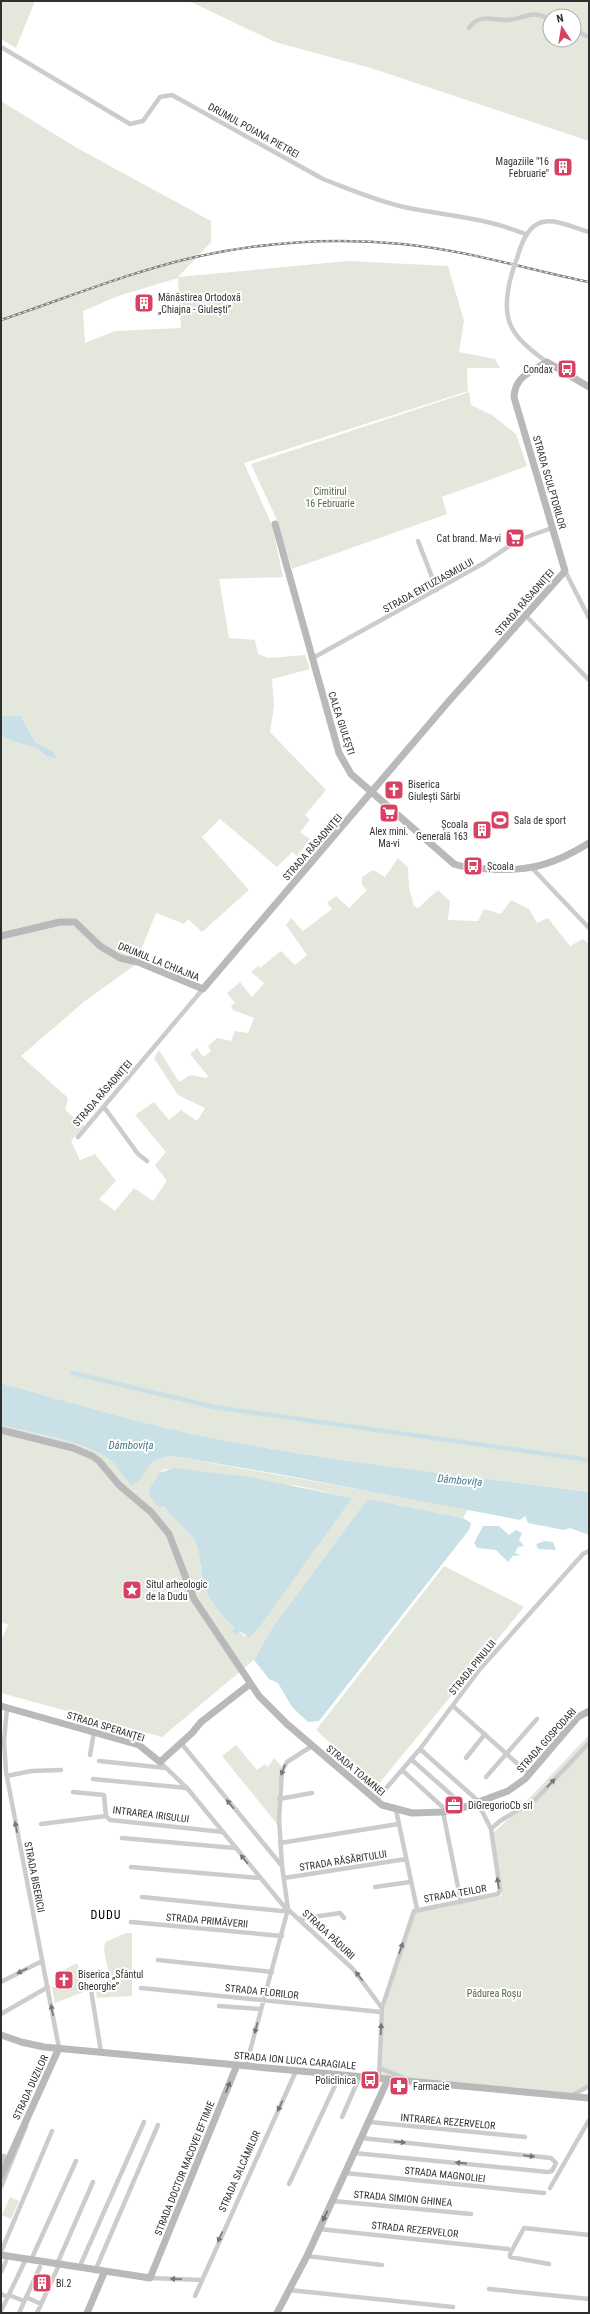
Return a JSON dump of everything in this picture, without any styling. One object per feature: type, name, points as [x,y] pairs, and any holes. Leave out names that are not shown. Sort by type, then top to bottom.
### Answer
[{"type":"street","points":[[469,28],[477,20],[488,18],[506,20],[534,14],[542,16]]},
{"type":"street","name":"DRUMUL POIANA PIETREI","points":[[1,47],[130,124],[144,121],[160,98],[172,95],[323,179],[403,207],[475,218],[504,225],[525,234]]},
{"type":"street","points":[[589,232],[558,222],[548,221],[534,225],[525,234],[512,273],[506,302],[509,323],[520,342],[547,362],[589,388]]},
{"type":"street","name":"STRADA SCULPTORILOR","points":[[547,362],[518,380],[514,386],[514,397],[565,571],[588,615]]},
{"type":"street","name":"CALEA GIULEȘTI","points":[[275,524],[311,659],[343,761],[351,774],[454,864],[464,868],[506,870],[532,868],[572,854],[589,843]]},
{"type":"street","name":"STRADA ENTUZIASMULUI","points":[[311,659],[484,563],[518,540],[552,528]]},
{"type":"street","points":[[418,541],[437,590]]},
{"type":"street","name":"STRADA RĂSADNIȚEI","points":[[78,1137],[449,701],[565,571]]},
{"type":"street","points":[[526,616],[589,680]]},
{"type":"street","points":[[532,868],[589,928]]},
{"type":"street","name":"DRUMUL LA CHIAJNA","points":[[1,936],[60,922],[74,922],[100,946],[120,958],[144,964],[203,989]]},
{"type":"street","points":[[104,1107],[138,1154],[147,1161]]},
{"type":"street","name":"STRADA TOAMNEI","points":[[1,1430],[73,1448],[92,1456],[99,1461],[119,1485],[159,1520],[174,1546],[192,1595],[250,1684],[271,1709],[376,1800],[396,1810],[417,1813],[445,1812],[465,1808],[518,1785]]},
{"type":"street","name":"STRADA PINULUI","points":[[376,1800],[420,1749],[496,1651],[583,1554],[589,1551]]},
{"type":"street","points":[[160,1762],[201,1722],[250,1684]]},
{"type":"street","points":[[453,1706],[529,1774]]},
{"type":"street","name":"STRADA SPERANȚEI","points":[[4,1707],[142,1746],[187,1788],[260,1878],[288,1909]]},
{"type":"street","name":"STRADA BISERICII","points":[[4,1707],[5,1773],[48,1987],[58,2050]]},
{"type":"street","name":"STRADA GOSPODARI","points":[[518,1785],[578,1717],[589,1710]]},
{"type":"street","points":[[486,1777],[537,1719]]},
{"type":"street","points":[[90,1755],[94,1732]]},
{"type":"street","points":[[466,1758],[485,1734]]},
{"type":"street","points":[[181,1743],[282,1866]]},
{"type":"street","points":[[491,1830],[500,1821],[536,1799],[589,1743]]},
{"type":"street","name":"STRADA PĂDURII","points":[[312,1746],[285,1764],[280,1780],[280,1843],[288,1909],[353,1969],[382,2010]]},
{"type":"street","points":[[420,1749],[478,1803]]},
{"type":"street","points":[[411,1759],[465,1808]]},
{"type":"street","points":[[99,1761],[166,1768]]},
{"type":"street","points":[[5,1773],[60,1770]]},
{"type":"street","points":[[402,1770],[445,1812],[461,1902]]},
{"type":"street","points":[[93,1779],[187,1788]]},
{"type":"street","name":"INTRAREA IRISULUI","points":[[73,1792],[104,1795],[106,1816],[110,1820],[223,1832]]},
{"type":"street","points":[[279,1799],[312,1793]]},
{"type":"street","name":"STRADA TEILOR","points":[[379,2078],[382,2010],[412,1913],[417,1909],[496,1896],[499,1892],[491,1830],[478,1803]]},
{"type":"street","points":[[396,1810],[410,1882],[417,1909]]},
{"type":"street","points":[[41,1824],[106,1816]]},
{"type":"street","points":[[280,1843],[398,1824]]},
{"type":"street","points":[[122,1838],[235,1848]]},
{"type":"street","name":"STRADA RĂSĂRITULUI","points":[[284,1878],[406,1859]]},
{"type":"street","points":[[131,1867],[260,1878]]},
{"type":"street","points":[[375,1887],[410,1882]]},
{"type":"street","points":[[142,1897],[282,1911],[288,1909]]},
{"type":"street","points":[[246,2066],[288,1909]]},
{"type":"street","points":[[300,1919],[340,1913],[344,1918]]},
{"type":"street","name":"STRADA PRIMĂVERII","points":[[132,1922],[282,1936]]},
{"type":"street","points":[[158,1960],[272,1972]]},
{"type":"street","points":[[1,1982],[42,1961]]},
{"type":"street","points":[[101,2052],[91,1990],[109,1982]]},
{"type":"street","points":[[1,2014],[48,1987]]},
{"type":"street","name":"STRADA FLORILOR","points":[[141,1988],[382,2010]]},
{"type":"street","points":[[219,2006],[261,2009]]},
{"type":"street","points":[[1,2043],[4,2036]]},
{"type":"street","name":"STRADA ION LUCA CARAGIALE","points":[[4,2036],[30,2044],[58,2050],[101,2052],[589,2098]]},
{"type":"street","name":"STRADA DUZILOR","points":[[1,2176],[58,2050]]},
{"type":"street","name":"STRADA DOCTOR MACOVEI EFTIMIE","points":[[150,2278],[237,2065]]},
{"type":"street","points":[[379,2068],[413,2081]]},
{"type":"street","name":"STRADA SALCÂMILOR","points":[[195,2296],[296,2071]]},
{"type":"street","points":[[289,2184],[340,2075]]},
{"type":"street","points":[[342,2117],[360,2076]]},
{"type":"street","points":[[278,2313],[333,2201],[388,2079]]},
{"type":"street","points":[[570,2096],[589,2086]]},
{"type":"street","points":[[1,2187],[25,2133],[27,2120]]},
{"type":"street","points":[[550,2188],[589,2120]]},
{"type":"street","points":[[79,2268],[144,2122]]},
{"type":"street","name":"INTRAREA REZERVELOR","points":[[368,2122],[525,2137]]},
{"type":"street","points":[[95,2271],[158,2125]]},
{"type":"street","points":[[1,2272],[3,2256],[52,2131]]},
{"type":"street","points":[[354,2153],[548,2172],[552,2171],[556,2163],[551,2158],[361,2138]]},
{"type":"street","points":[[1,2163],[4,2156]]},
{"type":"street","points":[[1,2311],[28,2260],[76,2161]]},
{"type":"street","name":"STRADA MAGNOLIEI","points":[[345,2173],[544,2193]]},
{"type":"street","points":[[37,2313],[93,2182]]},
{"type":"street","name":"STRADA SIMION GHINEA","points":[[333,2201],[471,2214]]},
{"type":"street","points":[[549,2264],[510,2257],[510,2254],[524,2228],[589,2235]]},
{"type":"street","name":"STRADA REZERVELOR","points":[[319,2229],[508,2249]]},
{"type":"street","points":[[3,2256],[95,2271],[150,2278],[202,2280]]},
{"type":"street","points":[[306,2256],[382,2265]]},
{"type":"street","points":[[19,2313],[40,2267]]},
{"type":"street","points":[[87,2313],[104,2272]]},
{"type":"street","points":[[489,2289],[589,2300]]},
{"type":"street","points":[[289,2290],[453,2307]]},
{"type":"street","points":[[1,2294],[41,2304]]},
{"type":"green space","points":[[1,1],[35,1],[16,48],[1,39]]},
{"type":"green space","points":[[189,1],[589,1],[589,141],[374,69],[275,42]]},
{"type":"green space","points":[[1,101],[77,148],[211,221],[211,242],[178,277],[348,261],[448,266],[464,321],[459,352],[495,359],[500,368],[467,368],[468,391],[244,463],[272,525],[283,577],[219,579],[229,638],[255,640],[258,654],[269,658],[305,655],[310,669],[272,679],[274,706],[270,732],[326,790],[305,815],[310,820],[300,832],[310,839],[297,856],[292,852],[277,867],[220,819],[202,837],[249,890],[202,932],[188,919],[184,924],[156,913],[135,965],[85,1001],[21,1056],[68,1098],[65,1110],[84,1126],[71,1141],[80,1160],[95,1154],[116,1181],[99,1199],[115,1211],[134,1188],[153,1201],[167,1181],[155,1165],[166,1152],[135,1115],[154,1102],[169,1120],[181,1110],[197,1121],[205,1108],[178,1095],[154,1058],[159,1050],[179,1082],[190,1075],[206,1078],[208,1076],[190,1054],[197,1048],[203,1057],[211,1051],[208,1046],[217,1038],[231,1041],[235,1031],[248,1033],[254,1018],[233,1010],[231,1006],[235,1003],[227,993],[240,982],[252,997],[264,983],[251,972],[258,966],[260,968],[281,951],[295,965],[307,955],[286,925],[291,918],[303,931],[332,909],[327,903],[336,896],[349,908],[367,890],[362,885],[362,877],[373,870],[385,877],[398,858],[408,867],[409,887],[414,906],[418,908],[438,890],[450,901],[448,920],[478,921],[484,909],[501,914],[511,900],[529,909],[537,923],[548,918],[570,946],[583,939],[589,944],[589,1492],[356,1462],[218,1439],[136,1420],[1,1383],[1,736],[36,749],[45,756],[57,759],[54,752],[35,742],[21,716],[1,716]],"holes":[[[178,278],[181,328],[115,331],[85,343],[83,311],[118,296]]]},
{"type":"green space","name":"Cimitirul 16 Februarie","points":[[469,392],[471,405],[492,415],[516,434],[527,466],[442,497],[447,514],[292,569],[276,518],[251,464]]},
{"type":"green space","points":[[1,1425],[58,1438],[100,1453],[115,1465],[127,1482],[136,1483],[147,1467],[154,1461],[173,1456],[468,1509],[463,1518],[369,1499],[365,1502],[272,1628],[254,1660],[162,1737],[1,1693],[1,1640],[8,1625],[1,1622]],"holes":[[[165,1469],[298,1486],[352,1498],[245,1637],[239,1631],[236,1635],[234,1629],[206,1590],[201,1573],[199,1551],[195,1541],[164,1506],[159,1506],[156,1501],[153,1491],[156,1476]]]},
{"type":"green space","points":[[444,1566],[524,1607],[377,1786],[316,1730]]},
{"type":"green space","name":"Pădurea Roșu","points":[[589,1735],[589,2083],[574,2093],[564,2093],[381,2077],[383,2015],[390,1985],[415,1912],[502,1896],[493,1833],[515,1813]]},
{"type":"green space","points":[[236,1745],[257,1770],[265,1764],[268,1767],[274,1758],[282,1767],[278,1792],[277,1824],[222,1756]]},
{"type":"green space","points":[[126,1933],[132,1933],[132,1996],[97,1998],[96,1991],[111,1985],[104,1950],[105,1942]]},
{"type":"green space","points":[[77,1963],[89,1990],[55,2003],[52,1987],[60,1987],[71,1981],[68,1974],[56,1980],[54,1975]]},
{"type":"green space","points":[[10,2197],[19,2201],[11,2219],[2,2215]]},
{"type":"water","points":[[1,716],[21,716],[35,742],[54,752],[57,759],[48,757],[39,750],[1,736]]},
{"type":"water","name":"Dâmbovița","points":[[1,1383],[136,1420],[218,1439],[356,1462],[589,1492],[589,1535],[570,1528],[564,1530],[528,1523],[525,1516],[520,1520],[278,1474],[173,1456],[162,1458],[150,1464],[142,1477],[132,1486],[113,1463],[100,1453],[73,1443],[1,1425]]},
{"type":"water","points":[[174,1468],[249,1477],[352,1498],[261,1625],[249,1638],[240,1631],[236,1635],[232,1631],[234,1628],[208,1595],[203,1583],[197,1546],[192,1536],[164,1506],[159,1507],[149,1496],[149,1490],[158,1473]]},
{"type":"water","points":[[369,1499],[463,1518],[471,1523],[469,1530],[319,1721],[308,1722],[292,1707],[278,1683],[269,1679],[254,1660],[272,1628],[365,1502]]},
{"type":"water","points":[[483,1526],[499,1526],[509,1535],[516,1530],[522,1533],[519,1540],[524,1546],[518,1547],[515,1553],[521,1555],[513,1556],[508,1562],[496,1550],[477,1548],[474,1543]]},
{"type":"water","points":[[545,1541],[553,1542],[556,1550],[538,1549],[536,1544]]},
{"type":"waterway","points":[[72,1373],[214,1407],[589,1460]]},
{"type":"railway","points":[[1,320],[167,264],[244,248],[296,242],[349,241],[426,247],[473,255],[589,282]]},
{"type":"place","name":"Magaziile \"16 Februarie\"","points":[[563,167]]},
{"type":"place","name":"Mănăstirea Ortodoxă „Chiajna - Giulești”","points":[[144,303]]},
{"type":"place","name":"Condax","points":[[567,369]]},
{"type":"place","name":"Cat brand. Ma-vi","points":[[515,538]]},
{"type":"place","name":"Biserica Giulești Sârbi","points":[[394,790]]},
{"type":"place","name":"Alex mini. Ma-vi","points":[[389,813]]},
{"type":"place","name":"Sala de sport","points":[[500,820]]},
{"type":"place","name":"Școala Generală 163","points":[[482,830]]},
{"type":"place","name":"Școala","points":[[473,866]]},
{"type":"place","name":"Situl arheologic de la Dudu","points":[[132,1590]]},
{"type":"place","name":"DiGregorioCb srl","points":[[454,1805]]},
{"type":"place","name":"Biserica „Sfântul Gheorghe”","points":[[64,1980]]},
{"type":"place","name":"Policlinica","points":[[370,2080]]},
{"type":"place","name":"Farmacie","points":[[399,2086]]},
{"type":"place","name":"Bl.2","points":[[42,2283]]},
{"type":"district","name":"DUDU","points":[[106,1915]]}]
